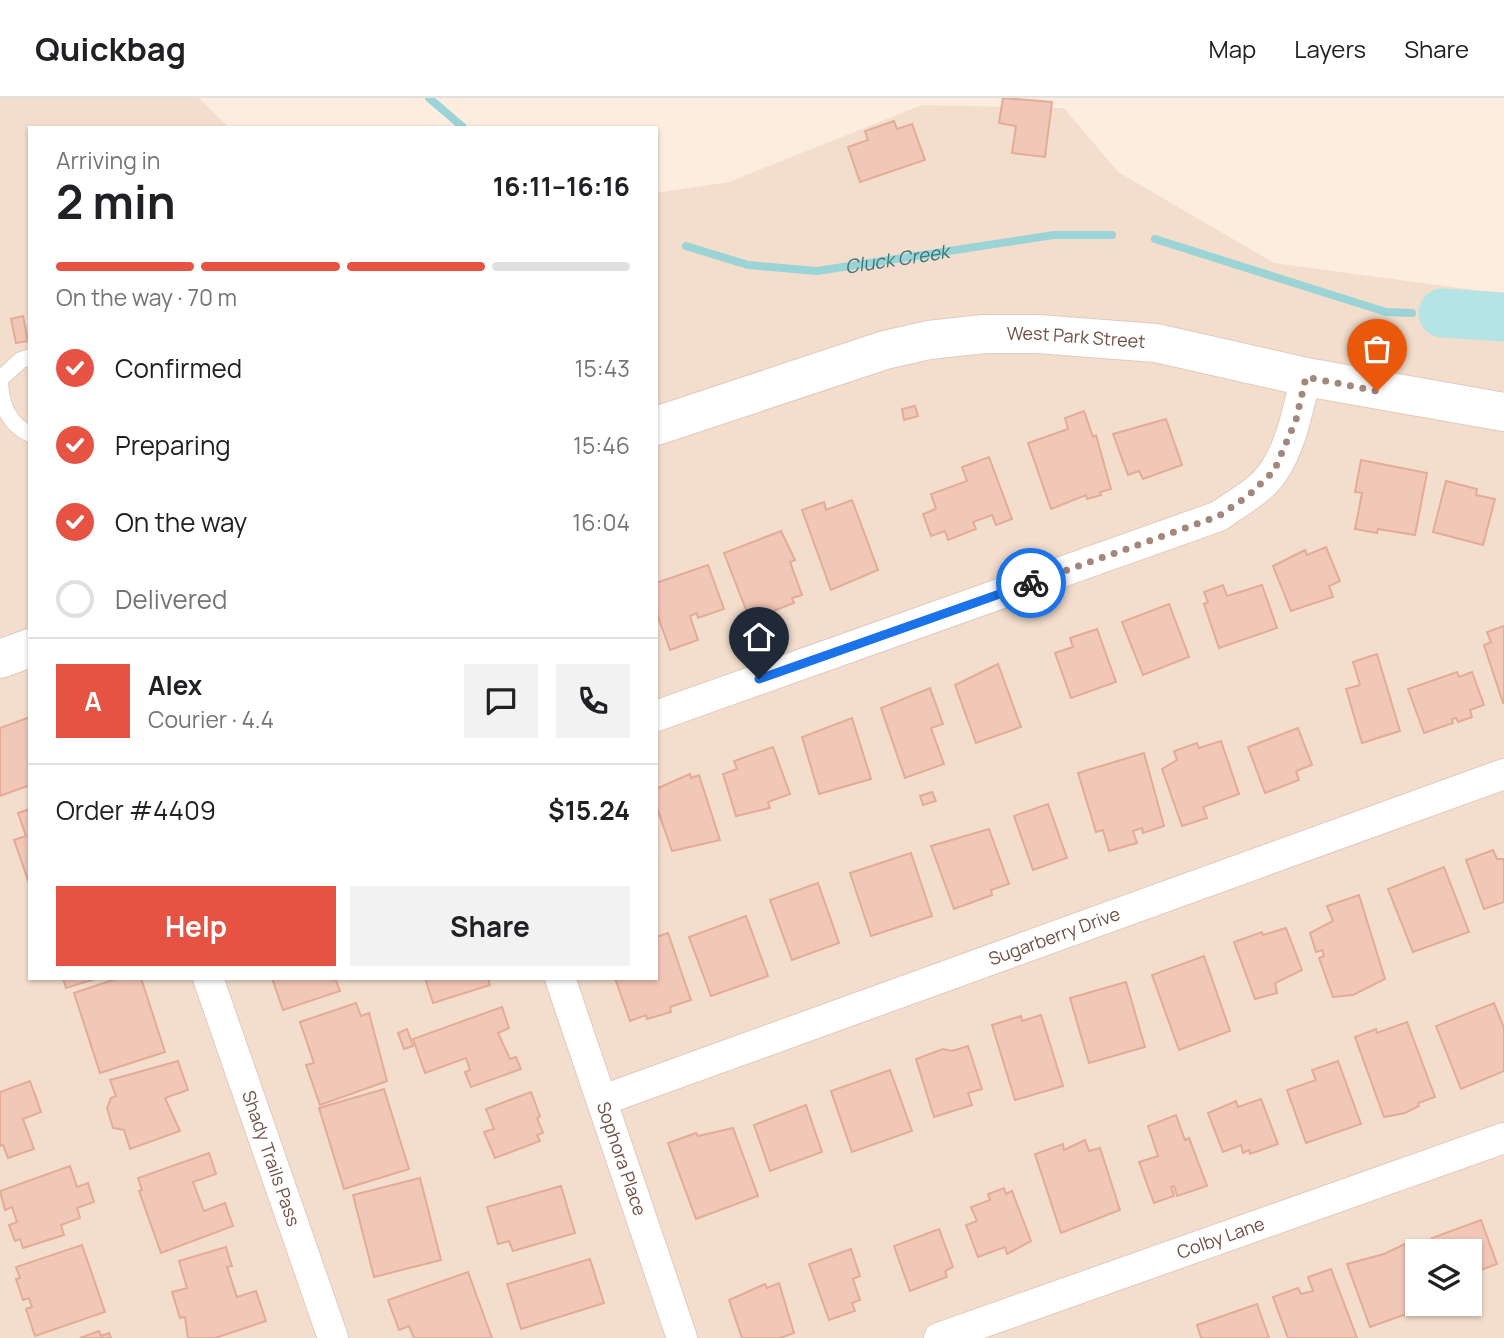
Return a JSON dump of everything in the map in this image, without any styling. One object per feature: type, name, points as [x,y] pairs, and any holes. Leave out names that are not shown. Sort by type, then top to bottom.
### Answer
[{"type":"street","name":"West Park Street","points":[[658,425],[885,350],[929,340],[984,334],[1038,334],[1156,343],[1306,377],[1504,412]]},
{"type":"street","points":[[658,715],[1219,516],[1249,495],[1274,471],[1296,420],[1306,377]]},
{"type":"street","points":[[0,659],[28,649]]},
{"type":"street","name":"Sugarberry Drive","points":[[603,1100],[1504,774]]},
{"type":"street","name":"Shady Trails Pass","points":[[209,980],[333,1338]]},
{"type":"street","name":"Sophora Place","points":[[561,980],[682,1338]]},
{"type":"street","name":"Colby Lane","points":[[939,1338],[1504,1138]]},
{"type":"lane","points":[[28,358],[21,360],[0,381],[1,404],[12,420],[28,432]]},
{"type":"shaded area","points":[[0,98],[199,98],[227,126],[28,126],[28,980],[658,980],[658,193],[729,182],[922,105],[1064,108],[1118,172],[1274,263],[1504,294],[1504,1338],[0,1338]]},
{"type":"building","points":[[1003,98],[1052,102],[1045,157],[1012,153],[1016,126],[999,123]]},
{"type":"building","points":[[894,121],[897,129],[912,124],[925,160],[860,182],[848,147],[868,140],[865,131]]},
{"type":"building","points":[[23,316],[28,341],[16,343],[11,319]]},
{"type":"building","points":[[915,406],[918,416],[904,420],[902,409]]},
{"type":"building","points":[[1084,411],[1093,437],[1096,435],[1111,489],[1100,492],[1101,495],[1087,499],[1086,495],[1051,509],[1028,443],[1068,429],[1065,418]]},
{"type":"building","points":[[1166,419],[1182,465],[1143,479],[1139,471],[1128,475],[1113,434]]},
{"type":"building","points":[[989,457],[1012,519],[996,525],[992,515],[973,522],[976,529],[948,540],[945,531],[931,536],[923,514],[936,509],[931,494],[967,481],[962,467]]},
{"type":"building","points":[[1361,460],[1427,473],[1415,535],[1378,529],[1377,533],[1355,529],[1362,493],[1355,492]]},
{"type":"building","points":[[1446,481],[1477,489],[1476,495],[1495,499],[1483,545],[1433,532]]},
{"type":"building","points":[[852,500],[878,570],[831,590],[802,510],[824,502],[826,510]]},
{"type":"building","points":[[781,531],[795,560],[790,562],[802,595],[792,598],[794,603],[750,620],[724,553]]},
{"type":"building","points":[[1326,547],[1340,581],[1329,586],[1333,597],[1291,611],[1273,566],[1305,550],[1307,555]]},
{"type":"building","points":[[708,565],[724,609],[698,618],[697,613],[690,616],[698,640],[670,650],[658,617],[658,582]]},
{"type":"building","points":[[1223,585],[1227,596],[1262,585],[1277,628],[1219,648],[1204,604],[1208,602],[1204,592]]},
{"type":"building","points":[[1169,604],[1189,657],[1143,675],[1122,622]]},
{"type":"building","points":[[1504,626],[1503,703],[1484,645],[1491,642],[1487,632]]},
{"type":"building","points":[[1097,629],[1116,682],[1071,698],[1055,653],[1073,647],[1070,638]]},
{"type":"building","points":[[1377,654],[1400,731],[1362,743],[1346,689],[1360,685],[1353,662]]},
{"type":"building","points":[[998,664],[1021,727],[976,743],[955,685]]},
{"type":"building","points":[[1457,672],[1459,677],[1472,672],[1484,705],[1470,710],[1472,717],[1458,722],[1456,718],[1452,719],[1453,723],[1424,733],[1408,689]]},
{"type":"building","points":[[930,688],[943,724],[931,728],[944,764],[905,778],[881,708]]},
{"type":"building","points":[[28,718],[28,786],[0,796],[0,728]]},
{"type":"building","points":[[852,718],[871,779],[819,794],[802,737]]},
{"type":"building","points":[[1298,728],[1312,765],[1296,771],[1299,780],[1265,793],[1248,747]]},
{"type":"building","points":[[1221,741],[1239,794],[1203,807],[1207,818],[1182,826],[1162,769],[1177,760],[1174,751],[1197,743],[1199,748]]},
{"type":"building","points":[[773,747],[790,794],[768,802],[770,808],[736,816],[723,774],[737,769],[734,761]]},
{"type":"building","points":[[1144,753],[1164,826],[1143,833],[1142,828],[1133,831],[1137,843],[1109,851],[1103,830],[1096,832],[1078,773]]},
{"type":"building","points":[[690,774],[691,778],[699,775],[720,840],[672,851],[658,811],[658,788]]},
{"type":"building","points":[[932,792],[936,801],[923,805],[920,796]]},
{"type":"building","points":[[1048,804],[1067,858],[1033,870],[1014,816]]},
{"type":"building","points":[[28,810],[28,880],[14,840],[26,836],[18,813]]},
{"type":"building","points":[[989,829],[1009,884],[991,890],[992,895],[954,909],[931,846]]},
{"type":"building","points":[[1493,850],[1497,859],[1504,859],[1504,902],[1484,909],[1466,860]]},
{"type":"building","points":[[911,853],[932,916],[871,936],[850,873]]},
{"type":"building","points":[[1444,867],[1469,932],[1413,952],[1388,889]]},
{"type":"building","points":[[818,883],[839,943],[792,960],[770,900]]},
{"type":"building","points":[[1359,895],[1385,979],[1353,995],[1333,997],[1319,958],[1324,956],[1322,950],[1316,952],[1310,933],[1333,921],[1327,906]]},
{"type":"building","points":[[746,916],[768,976],[711,996],[689,937]]},
{"type":"building","points":[[1286,928],[1302,970],[1275,983],[1277,993],[1255,999],[1234,942],[1262,932],[1263,935]]},
{"type":"building","points":[[668,933],[691,1000],[670,1007],[671,1012],[647,1019],[646,1015],[630,1021],[616,980],[658,980],[658,936]]},
{"type":"building","points":[[1204,956],[1230,1031],[1179,1050],[1152,975]]},
{"type":"building","points":[[64,980],[92,980],[66,988]]},
{"type":"building","points":[[113,980],[142,980],[165,1052],[100,1073],[74,993]]},
{"type":"building","points":[[273,980],[336,980],[340,991],[283,1010]]},
{"type":"building","points":[[426,980],[489,980],[490,985],[433,1003]]},
{"type":"building","points":[[1126,982],[1145,1047],[1089,1063],[1070,998]]},
{"type":"building","points":[[356,1003],[361,1016],[369,1013],[387,1081],[320,1105],[306,1065],[314,1063],[300,1022]]},
{"type":"building","points":[[1494,1003],[1504,1028],[1504,1071],[1461,1089],[1436,1026]]},
{"type":"building","points":[[502,1007],[509,1028],[498,1033],[510,1059],[516,1057],[521,1069],[471,1087],[465,1072],[470,1070],[466,1058],[425,1073],[413,1039]]},
{"type":"building","points":[[1041,1015],[1063,1086],[1015,1100],[992,1025],[1021,1016],[1022,1021]]},
{"type":"building","points":[[1407,1022],[1435,1097],[1418,1103],[1419,1106],[1405,1113],[1384,1117],[1355,1037],[1376,1029],[1377,1033]]},
{"type":"building","points":[[407,1029],[413,1046],[404,1049],[398,1033]]},
{"type":"building","points":[[968,1046],[982,1089],[968,1093],[972,1105],[934,1117],[916,1059],[943,1049],[952,1051]]},
{"type":"building","points":[[178,1061],[188,1090],[165,1098],[180,1131],[130,1149],[124,1130],[113,1128],[107,1108],[111,1098],[116,1096],[110,1080]]},
{"type":"building","points":[[1338,1061],[1361,1124],[1306,1143],[1287,1090],[1316,1080],[1312,1070]]},
{"type":"building","points":[[890,1070],[912,1131],[852,1152],[831,1091]]},
{"type":"building","points":[[30,1081],[41,1112],[23,1119],[34,1149],[8,1158],[3,1145],[0,1146],[0,1092]]},
{"type":"building","points":[[384,1089],[409,1169],[344,1189],[319,1108]]},
{"type":"building","points":[[531,1092],[540,1116],[537,1118],[543,1133],[537,1135],[540,1141],[495,1158],[484,1132],[494,1129],[486,1109]]},
{"type":"building","points":[[1261,1099],[1278,1144],[1250,1154],[1249,1150],[1243,1153],[1241,1145],[1223,1152],[1208,1113],[1236,1101],[1238,1107]]},
{"type":"building","points":[[806,1105],[822,1152],[770,1171],[754,1125]]},
{"type":"building","points":[[1176,1115],[1185,1140],[1189,1138],[1207,1186],[1177,1196],[1174,1186],[1171,1187],[1174,1196],[1154,1203],[1139,1162],[1158,1156],[1148,1126]]},
{"type":"building","points":[[733,1128],[758,1196],[696,1219],[668,1143],[696,1133],[698,1136]]},
{"type":"building","points":[[1085,1140],[1089,1151],[1100,1148],[1120,1210],[1061,1233],[1035,1154],[1063,1144],[1064,1150]]},
{"type":"building","points":[[209,1153],[216,1174],[193,1182],[204,1211],[225,1203],[233,1226],[161,1253],[139,1191],[142,1190],[138,1178]]},
{"type":"building","points":[[70,1166],[77,1187],[88,1183],[94,1202],[77,1208],[80,1218],[61,1225],[64,1235],[23,1248],[20,1239],[15,1241],[9,1225],[17,1222],[12,1207],[5,1210],[0,1191]]},
{"type":"building","points":[[420,1178],[441,1260],[374,1277],[353,1195]]},
{"type":"building","points":[[561,1186],[575,1233],[513,1251],[509,1241],[498,1244],[487,1207]]},
{"type":"building","points":[[1004,1188],[1006,1194],[1012,1191],[1031,1241],[1007,1254],[1005,1247],[978,1257],[966,1225],[977,1221],[971,1207],[990,1200],[988,1194]]},
{"type":"building","points":[[1481,1220],[1497,1264],[1482,1270],[1482,1239],[1432,1238]]},
{"type":"building","points":[[939,1229],[953,1267],[945,1271],[947,1277],[910,1291],[894,1246]]},
{"type":"building","points":[[1405,1244],[1405,1315],[1370,1327],[1347,1264],[1384,1254]]},
{"type":"building","points":[[82,1245],[105,1312],[35,1336],[26,1309],[32,1307],[29,1298],[23,1300],[16,1279],[20,1278],[16,1267]]},
{"type":"building","points":[[226,1247],[232,1266],[227,1267],[237,1297],[256,1291],[266,1321],[215,1338],[188,1338],[185,1317],[180,1318],[172,1292],[187,1288],[179,1261]]},
{"type":"building","points":[[851,1249],[860,1276],[853,1279],[860,1300],[852,1303],[855,1311],[829,1320],[809,1264]]},
{"type":"building","points":[[590,1259],[604,1303],[521,1329],[507,1284]]},
{"type":"building","points":[[1331,1269],[1357,1338],[1288,1338],[1273,1297],[1298,1288],[1301,1294],[1313,1291],[1308,1277]]},
{"type":"building","points":[[468,1272],[492,1338],[414,1338],[409,1326],[399,1330],[388,1300]]},
{"type":"building","points":[[779,1283],[794,1333],[780,1338],[742,1338],[729,1300],[765,1284],[767,1288]]},
{"type":"building","points":[[1257,1304],[1269,1338],[1201,1338],[1197,1325]]},
{"type":"building","points":[[99,1331],[101,1336],[109,1333],[111,1338],[80,1338]]},
{"type":"waterway","name":"Cluck Creek","points":[[429,98],[462,126]]},
{"type":"waterway","name":"Cluck Creek","points":[[686,246],[748,265],[817,271],[1054,235],[1112,235]]},
{"type":"waterway","name":"Cluck Creek","points":[[1155,239],[1386,312],[1412,313]]},
{"type":"waterway","name":"Cluck Creek","points":[[1443,313],[1504,317]]},
{"type":"way so far","points":[[1031,583],[1219,516],[1249,495],[1274,471],[1296,420],[1306,377],[1377,391]]},
{"type":"route","points":[[759,679],[1031,583]]}]
